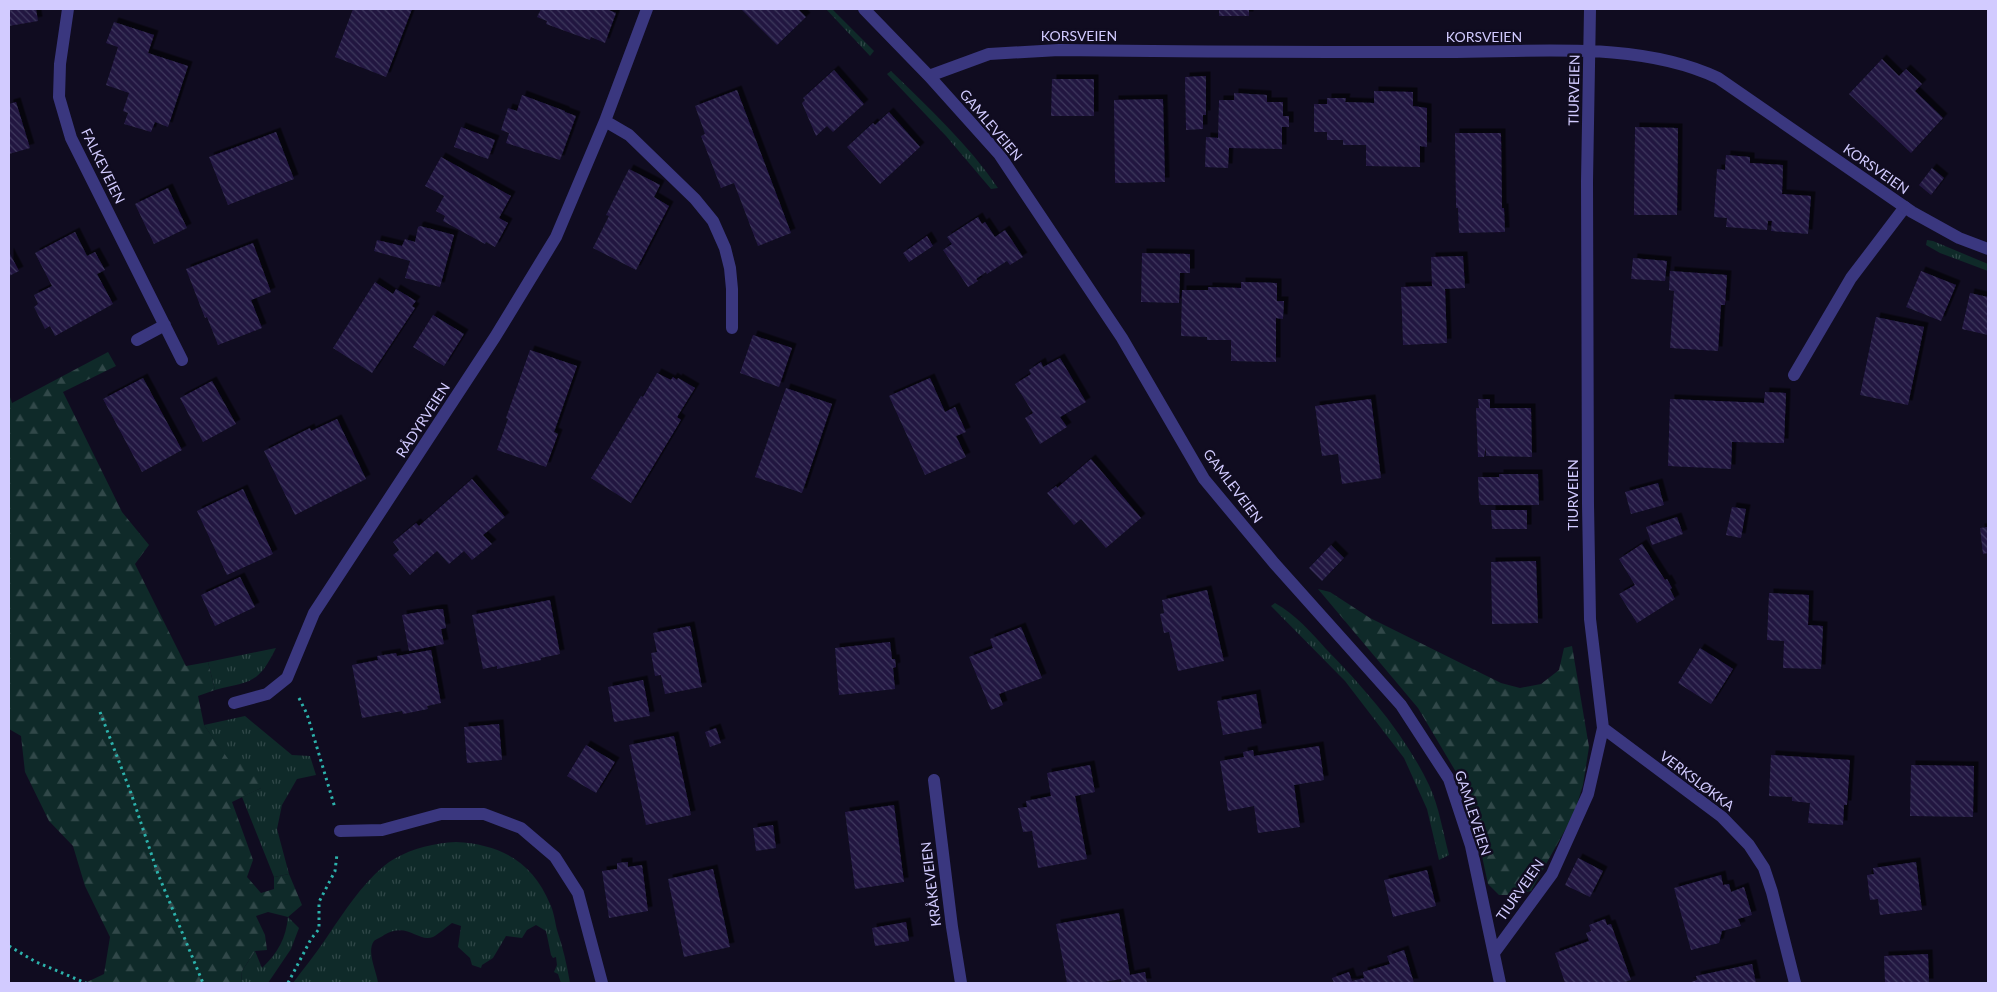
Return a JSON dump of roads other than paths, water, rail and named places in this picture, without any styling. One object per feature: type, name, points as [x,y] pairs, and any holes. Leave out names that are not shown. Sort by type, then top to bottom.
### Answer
[{"type":"street","name":"FALKEVEIEN","points":[[68,9],[60,64],[59,97],[71,138],[182,360]]},
{"type":"street","name":"RÅDYRVEIEN","points":[[234,703],[267,694],[287,678],[314,614],[495,337],[556,236],[605,121],[647,9]]},
{"type":"street","name":"GAMLEVEIEN","points":[[864,9],[929,76],[999,154],[1122,338],[1204,478],[1274,564],[1401,705],[1449,779],[1471,846],[1500,983]]},
{"type":"street","name":"TIURVEIEN","points":[[1494,953],[1552,874],[1588,794],[1603,728],[1590,619],[1587,180],[1590,9]]},
{"type":"street","name":"KORSVEIEN","points":[[929,76],[989,54],[1059,50],[1590,51],[1658,58],[1700,69],[1718,78],[1905,207],[1959,238],[1988,249]]},
{"type":"street","points":[[605,121],[630,135],[695,199],[714,222],[725,248],[730,268],[732,328]]},
{"type":"street","points":[[1794,375],[1851,278],[1905,207]]},
{"type":"street","points":[[137,340],[165,325]]},
{"type":"street","name":"VERKSLØKKA","points":[[1603,728],[1722,817],[1749,845],[1764,868],[1772,892],[1794,983]]},
{"type":"street","name":"KRÅKEVEIEN","points":[[934,780],[952,927],[961,983]]},
{"type":"street","points":[[340,830],[382,830],[441,814],[484,814],[521,828],[555,857],[578,893],[602,983]]}]
